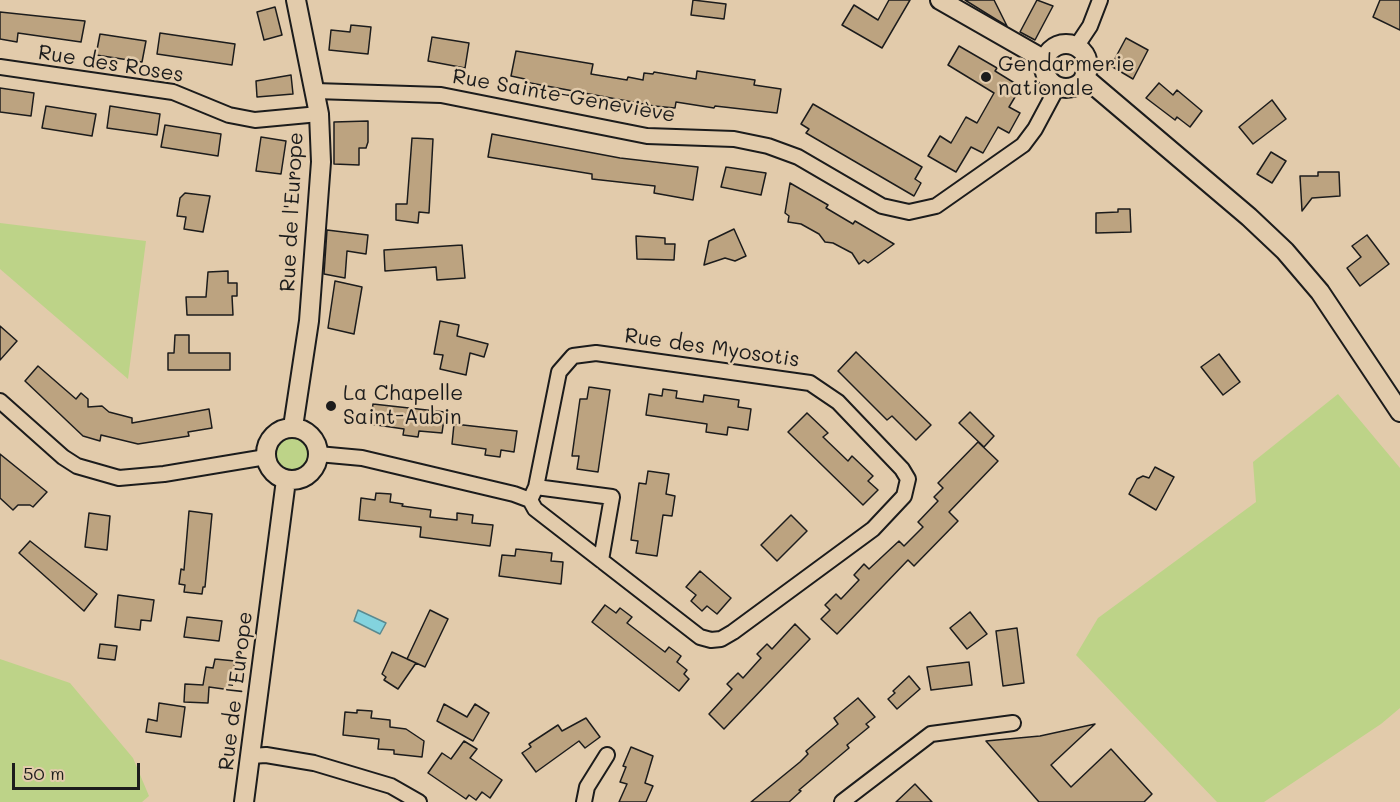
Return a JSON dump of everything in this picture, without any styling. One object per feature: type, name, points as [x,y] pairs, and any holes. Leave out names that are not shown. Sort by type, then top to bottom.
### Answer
[{"type":"street","name":"Rue de l'Europe","points":[[293,428],[309,321],[321,162],[319,114],[296,0]]},
{"type":"street","points":[[940,0],[1045,60]]},
{"type":"street","points":[[1076,47],[1090,26],[1100,0]]},
{"type":"street","points":[[1066,44],[1076,47],[1087,61],[1084,77],[1072,86],[1058,86],[1046,75],[1045,60],[1055,47],[1066,44]]},
{"type":"street","name":"Rue des Roses","points":[[0,68],[173,92],[230,115],[255,120],[319,114]]},
{"type":"street","points":[[1084,77],[1250,217],[1285,251],[1320,292],[1400,412]]},
{"type":"street","name":"Rue Sainte-Geneviève","points":[[315,91],[441,95],[647,136],[734,139],[768,146],[798,157],[882,206],[909,212],[936,206],[1023,146],[1058,86]]},
{"type":"street","name":"Rue des Myosotis","points":[[318,454],[362,458],[514,494],[530,500],[535,509],[700,637],[721,639],[873,529],[904,496],[908,479],[902,469],[838,402],[810,383],[596,353],[573,356],[559,372],[554,384],[536,487],[530,500]]},
{"type":"street","points":[[0,401],[63,457],[77,466],[119,478],[164,474],[266,457]]},
{"type":"street","points":[[293,428],[302,430],[311,436],[318,454],[315,466],[308,475],[297,480],[286,480],[271,470],[266,457],[266,447],[272,436],[281,430],[293,428]]},
{"type":"street","name":"Rue de l'Europe","points":[[244,802],[286,480]]},
{"type":"street","points":[[536,487],[612,497],[601,560]]},
{"type":"street","points":[[842,802],[858,797],[931,734],[1013,723]]},
{"type":"street","points":[[251,756],[266,755],[314,763],[391,786],[419,802]]},
{"type":"street","points":[[584,802],[587,787],[607,755]]},
{"type":"green space","points":[[0,223],[146,241],[128,379],[0,269]]},
{"type":"green space","points":[[1338,394],[1400,468],[1400,708],[1381,724],[1264,802],[1217,802],[1076,655],[1098,618],[1256,502],[1253,462]]},
{"type":"green space","points":[[292,436],[305,441],[310,454],[305,467],[292,472],[279,467],[274,454],[279,441]]},
{"type":"green space","points":[[0,659],[70,683],[133,758],[149,796],[142,802],[0,802]]},
{"type":"water","points":[[358,610],[386,623],[380,634],[354,621]]},
{"type":"building","points":[[693,0],[726,4],[724,19],[691,15]]},
{"type":"building","points":[[889,0],[910,0],[882,48],[842,25],[854,5],[878,20]]},
{"type":"building","points":[[965,0],[994,0],[1007,26],[997,20]]},
{"type":"building","points":[[1037,0],[1053,6],[1035,40],[1020,32]]},
{"type":"building","points":[[1380,0],[1400,0],[1400,30],[1373,17]]},
{"type":"building","points":[[275,7],[282,35],[264,40],[257,12]]},
{"type":"building","points":[[0,12],[85,21],[81,42],[18,33],[17,42],[0,39]]},
{"type":"building","points":[[351,25],[371,27],[368,54],[329,50],[331,30],[350,32]]},
{"type":"building","points":[[160,33],[235,44],[232,65],[157,54]]},
{"type":"building","points":[[100,34],[146,41],[142,62],[96,55]]},
{"type":"building","points":[[432,37],[469,43],[465,68],[428,61]]},
{"type":"building","points":[[1126,38],[1148,50],[1133,79],[1111,66]]},
{"type":"building","points":[[959,46],[997,68],[995,71],[1021,87],[1009,107],[1020,113],[1009,133],[998,127],[983,153],[971,147],[956,172],[928,156],[940,136],[951,143],[966,117],[977,123],[994,93],[948,65]]},
{"type":"building","points":[[516,51],[593,64],[591,74],[627,80],[628,77],[643,80],[644,73],[653,74],[654,72],[696,79],[697,71],[755,80],[754,85],[781,89],[777,113],[715,106],[714,108],[676,102],[675,108],[654,106],[525,82],[525,79],[511,76]]},
{"type":"building","points":[[291,75],[293,94],[257,97],[256,81]]},
{"type":"building","points":[[1159,83],[1173,95],[1177,90],[1202,111],[1190,127],[1177,117],[1175,120],[1146,98]]},
{"type":"building","points":[[0,88],[34,93],[31,116],[0,112]]},
{"type":"building","points":[[1272,100],[1286,119],[1253,144],[1239,127]]},
{"type":"building","points":[[813,104],[922,167],[915,179],[921,183],[914,196],[806,133],[809,129],[801,124]]},
{"type":"building","points":[[46,106],[96,114],[92,136],[42,128]]},
{"type":"building","points":[[110,106],[160,114],[157,135],[107,128]]},
{"type":"building","points":[[368,121],[368,142],[366,148],[359,148],[359,165],[334,164],[334,122]]},
{"type":"building","points":[[165,125],[221,134],[218,156],[161,147]]},
{"type":"building","points":[[492,134],[620,158],[698,167],[693,200],[654,193],[655,186],[592,179],[592,174],[488,157]]},
{"type":"building","points":[[261,137],[286,141],[281,174],[256,171]]},
{"type":"building","points":[[412,138],[433,139],[429,213],[419,212],[418,223],[396,220],[396,204],[407,204]]},
{"type":"building","points":[[1271,152],[1286,161],[1272,183],[1257,174]]},
{"type":"building","points":[[726,167],[766,173],[761,195],[721,187]]},
{"type":"building","points":[[1318,172],[1339,172],[1340,196],[1312,198],[1302,211],[1300,176],[1318,176]]},
{"type":"building","points":[[790,183],[828,205],[826,208],[853,224],[855,221],[894,244],[868,263],[864,260],[859,264],[852,253],[833,243],[825,242],[819,234],[801,224],[788,222],[789,216],[785,213]]},
{"type":"building","points":[[185,193],[210,196],[203,232],[184,229],[186,217],[177,216],[180,198]]},
{"type":"building","points":[[1118,209],[1130,209],[1131,232],[1096,233],[1096,213],[1118,212]]},
{"type":"building","points":[[734,229],[746,256],[735,261],[725,258],[704,265],[709,241]]},
{"type":"building","points":[[327,230],[368,235],[366,254],[347,251],[345,278],[324,274]]},
{"type":"building","points":[[1367,235],[1389,264],[1360,286],[1347,268],[1361,257],[1352,246]]},
{"type":"building","points":[[636,236],[665,238],[665,244],[675,244],[674,260],[637,259]]},
{"type":"building","points":[[462,245],[465,278],[437,280],[436,267],[385,271],[384,250]]},
{"type":"building","points":[[228,271],[228,283],[237,283],[237,296],[232,296],[233,315],[187,315],[186,297],[206,297],[208,272]]},
{"type":"building","points":[[335,281],[362,287],[354,334],[328,328]]},
{"type":"building","points":[[440,321],[459,325],[457,336],[488,344],[484,357],[470,353],[466,375],[440,369],[443,355],[434,354]]},
{"type":"building","points":[[0,326],[17,341],[0,360]]},
{"type":"building","points":[[175,335],[189,335],[189,353],[230,353],[230,370],[168,370],[168,353],[174,353]]},
{"type":"building","points":[[856,352],[931,425],[916,440],[892,416],[887,420],[838,371]]},
{"type":"building","points":[[1219,354],[1240,382],[1223,395],[1201,367]]},
{"type":"building","points":[[38,366],[76,399],[81,393],[88,399],[88,407],[102,406],[109,412],[132,418],[132,423],[209,409],[212,428],[188,432],[189,436],[138,444],[101,435],[100,441],[83,436],[25,381]]},
{"type":"building","points":[[589,387],[610,390],[598,472],[577,469],[579,456],[572,456],[580,399],[587,399]]},
{"type":"building","points":[[663,389],[677,391],[676,398],[703,402],[704,395],[739,400],[738,407],[751,409],[748,430],[728,427],[727,435],[706,432],[707,424],[646,415],[649,394],[662,396]]},
{"type":"building","points":[[373,404],[445,412],[442,433],[419,431],[418,437],[403,435],[404,429],[370,424]]},
{"type":"building","points":[[970,412],[994,436],[984,447],[959,423]]},
{"type":"building","points":[[807,413],[828,433],[823,437],[848,461],[852,456],[873,476],[868,481],[878,490],[863,505],[788,432]]},
{"type":"building","points":[[454,424],[517,431],[514,452],[501,450],[500,457],[485,455],[486,449],[452,444]]},
{"type":"building","points":[[978,442],[998,461],[949,512],[958,521],[914,566],[908,560],[837,634],[821,619],[830,610],[825,605],[836,594],[841,599],[859,580],[854,575],[864,564],[869,569],[899,541],[904,546],[923,527],[918,522],[938,501],[934,497],[943,488],[938,483]]},
{"type":"building","points":[[0,454],[47,492],[33,507],[18,505],[13,510],[0,498]]},
{"type":"building","points":[[1155,467],[1174,477],[1156,510],[1129,494],[1137,479],[1143,476],[1149,478]]},
{"type":"building","points":[[648,471],[669,474],[666,494],[675,496],[672,516],[663,515],[657,556],[636,553],[638,541],[631,540],[639,483],[646,484]]},
{"type":"building","points":[[376,493],[391,494],[390,502],[403,504],[402,506],[431,510],[430,517],[457,520],[457,513],[473,515],[472,523],[493,525],[490,546],[420,537],[421,527],[359,520],[361,498],[375,500]]},
{"type":"building","points":[[189,511],[212,514],[205,587],[203,587],[202,594],[184,592],[185,585],[179,584],[181,569],[184,570]]},
{"type":"building","points":[[89,513],[110,516],[107,550],[85,547]]},
{"type":"building","points":[[791,515],[807,531],[777,561],[761,545]]},
{"type":"building","points":[[30,541],[97,594],[84,611],[19,553]]},
{"type":"building","points":[[516,549],[552,553],[551,561],[563,562],[561,584],[499,576],[502,555],[515,556]]},
{"type":"building","points":[[700,571],[731,598],[717,614],[707,606],[702,611],[691,601],[696,595],[686,587]]},
{"type":"building","points":[[118,595],[154,600],[151,621],[141,620],[140,630],[115,627]]},
{"type":"building","points":[[605,605],[616,613],[620,608],[632,617],[627,623],[665,652],[669,647],[681,656],[677,662],[687,670],[684,674],[689,679],[679,691],[592,622]]},
{"type":"building","points":[[430,610],[448,619],[425,667],[407,659]]},
{"type":"building","points":[[970,612],[987,634],[967,649],[950,628]]},
{"type":"building","points":[[187,617],[222,621],[219,641],[184,637]]},
{"type":"building","points":[[795,624],[810,639],[724,729],[709,714],[732,689],[727,684],[738,673],[743,678],[761,658],[757,654],[767,644],[772,649]]},
{"type":"building","points":[[1017,628],[1024,683],[1003,686],[996,631]]},
{"type":"building","points":[[100,644],[117,646],[115,660],[98,658]]},
{"type":"building","points":[[392,652],[416,663],[398,689],[384,680],[386,677],[382,674]]},
{"type":"building","points":[[215,659],[235,661],[231,690],[209,687],[208,703],[184,702],[185,684],[203,685],[206,667],[213,668]]},
{"type":"building","points":[[969,662],[972,685],[931,690],[927,667]]},
{"type":"building","points":[[909,676],[920,689],[897,709],[888,699]]},
{"type":"building","points":[[858,698],[875,717],[866,724],[869,727],[847,745],[849,748],[799,790],[801,791],[789,802],[751,802],[800,762],[808,754],[806,751],[838,724],[834,718]]},
{"type":"building","points":[[159,703],[185,707],[181,737],[146,732],[148,719],[157,721]]},
{"type":"building","points":[[444,704],[467,717],[475,704],[489,713],[473,741],[437,721]]},
{"type":"building","points":[[357,710],[372,711],[371,718],[390,720],[390,727],[406,729],[424,741],[422,757],[394,754],[394,750],[378,749],[379,739],[343,735],[345,712],[357,713]]},
{"type":"building","points":[[586,718],[600,737],[585,748],[579,741],[536,772],[522,753],[531,747],[529,744],[558,725],[562,731]]},
{"type":"building","points":[[1095,724],[1051,765],[1071,787],[1111,749],[1152,794],[1144,802],[1039,802],[986,741],[1040,736]]},
{"type":"building","points":[[464,741],[477,749],[470,758],[502,780],[490,798],[482,792],[476,800],[469,795],[466,799],[428,773],[442,753],[451,759]]},
{"type":"building","points":[[631,747],[653,756],[645,783],[653,786],[646,802],[619,802],[627,784],[620,782],[626,767],[623,766]]},
{"type":"building","points":[[915,784],[932,802],[896,802]]},
{"type":"place","name":"Gendarmerie nationale","points":[[986,77]]},
{"type":"place","name":"La Chapelle Saint-Aubin","points":[[331,406]]}]
